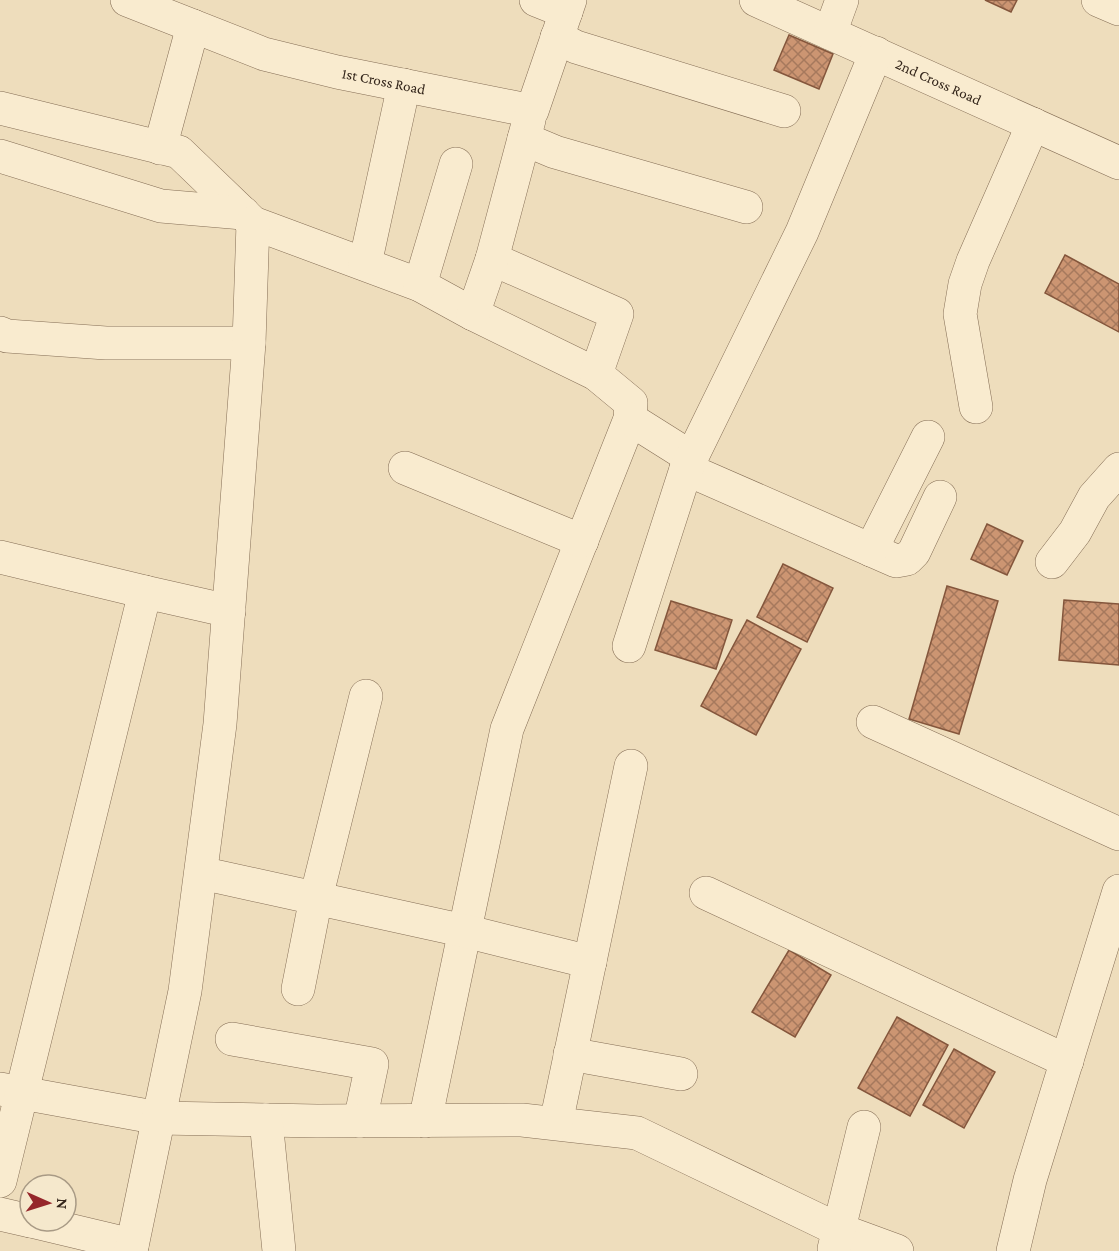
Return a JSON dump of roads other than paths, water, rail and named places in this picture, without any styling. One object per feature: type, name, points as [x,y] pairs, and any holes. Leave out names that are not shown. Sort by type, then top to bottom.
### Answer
[{"type":"street","name":"1st Cross Road","points":[[127,0],[264,54],[404,85],[528,125],[555,152],[746,207]]},
{"type":"street","points":[[536,0],[564,17],[576,47],[784,111]]},
{"type":"street","name":"2nd Cross Road","points":[[756,0],[1119,163]]},
{"type":"street","points":[[830,33],[842,0]]},
{"type":"street","points":[[1098,0],[1119,9]]},
{"type":"street","points":[[473,314],[492,259],[528,125],[564,17]]},
{"type":"street","points":[[160,148],[193,26]]},
{"type":"street","points":[[629,646],[689,463],[802,232],[876,53]]},
{"type":"street","points":[[365,264],[404,85]]},
{"type":"street","points":[[0,108],[179,152],[248,218],[249,343],[220,724],[185,991],[131,1248],[75,1233]]},
{"type":"street","points":[[976,407],[960,314],[965,285],[973,261],[1033,124]]},
{"type":"street","points":[[0,156],[161,206],[248,218],[420,285],[473,314],[596,374],[631,403],[630,419],[507,729],[425,1121]]},
{"type":"street","points":[[420,285],[456,164]]},
{"type":"street","points":[[492,259],[617,314],[596,374]]},
{"type":"street","points":[[0,333],[7,336],[106,343],[249,343]]},
{"type":"street","points":[[630,419],[689,463],[896,561],[907,559],[914,552],[940,498]]},
{"type":"street","points":[[871,550],[928,437]]},
{"type":"street","points":[[405,468],[582,541]]},
{"type":"street","points":[[1052,562],[1075,532],[1094,497],[1119,469]]},
{"type":"street","points":[[0,557],[229,611]]},
{"type":"street","points":[[0,1181],[11,1091],[145,592]]},
{"type":"street","points":[[298,989],[316,898],[366,696]]},
{"type":"street","points":[[873,722],[1119,834]]},
{"type":"street","points":[[556,1123],[631,766]]},
{"type":"street","points":[[201,873],[465,931],[590,962]]},
{"type":"street","points":[[1012,1251],[1030,1180],[1119,891]]},
{"type":"street","points":[[706,893],[1067,1061]]},
{"type":"street","points":[[231,1039],[372,1064],[360,1121]]},
{"type":"street","points":[[570,1054],[681,1074]]},
{"type":"street","points":[[11,1091],[159,1118],[360,1121],[522,1120],[637,1132],[836,1240],[897,1251]]},
{"type":"street","points":[[266,1120],[279,1251]]},
{"type":"street","points":[[836,1240],[864,1127]]},
{"type":"street","points":[[0,1214],[18,1218]]}]
